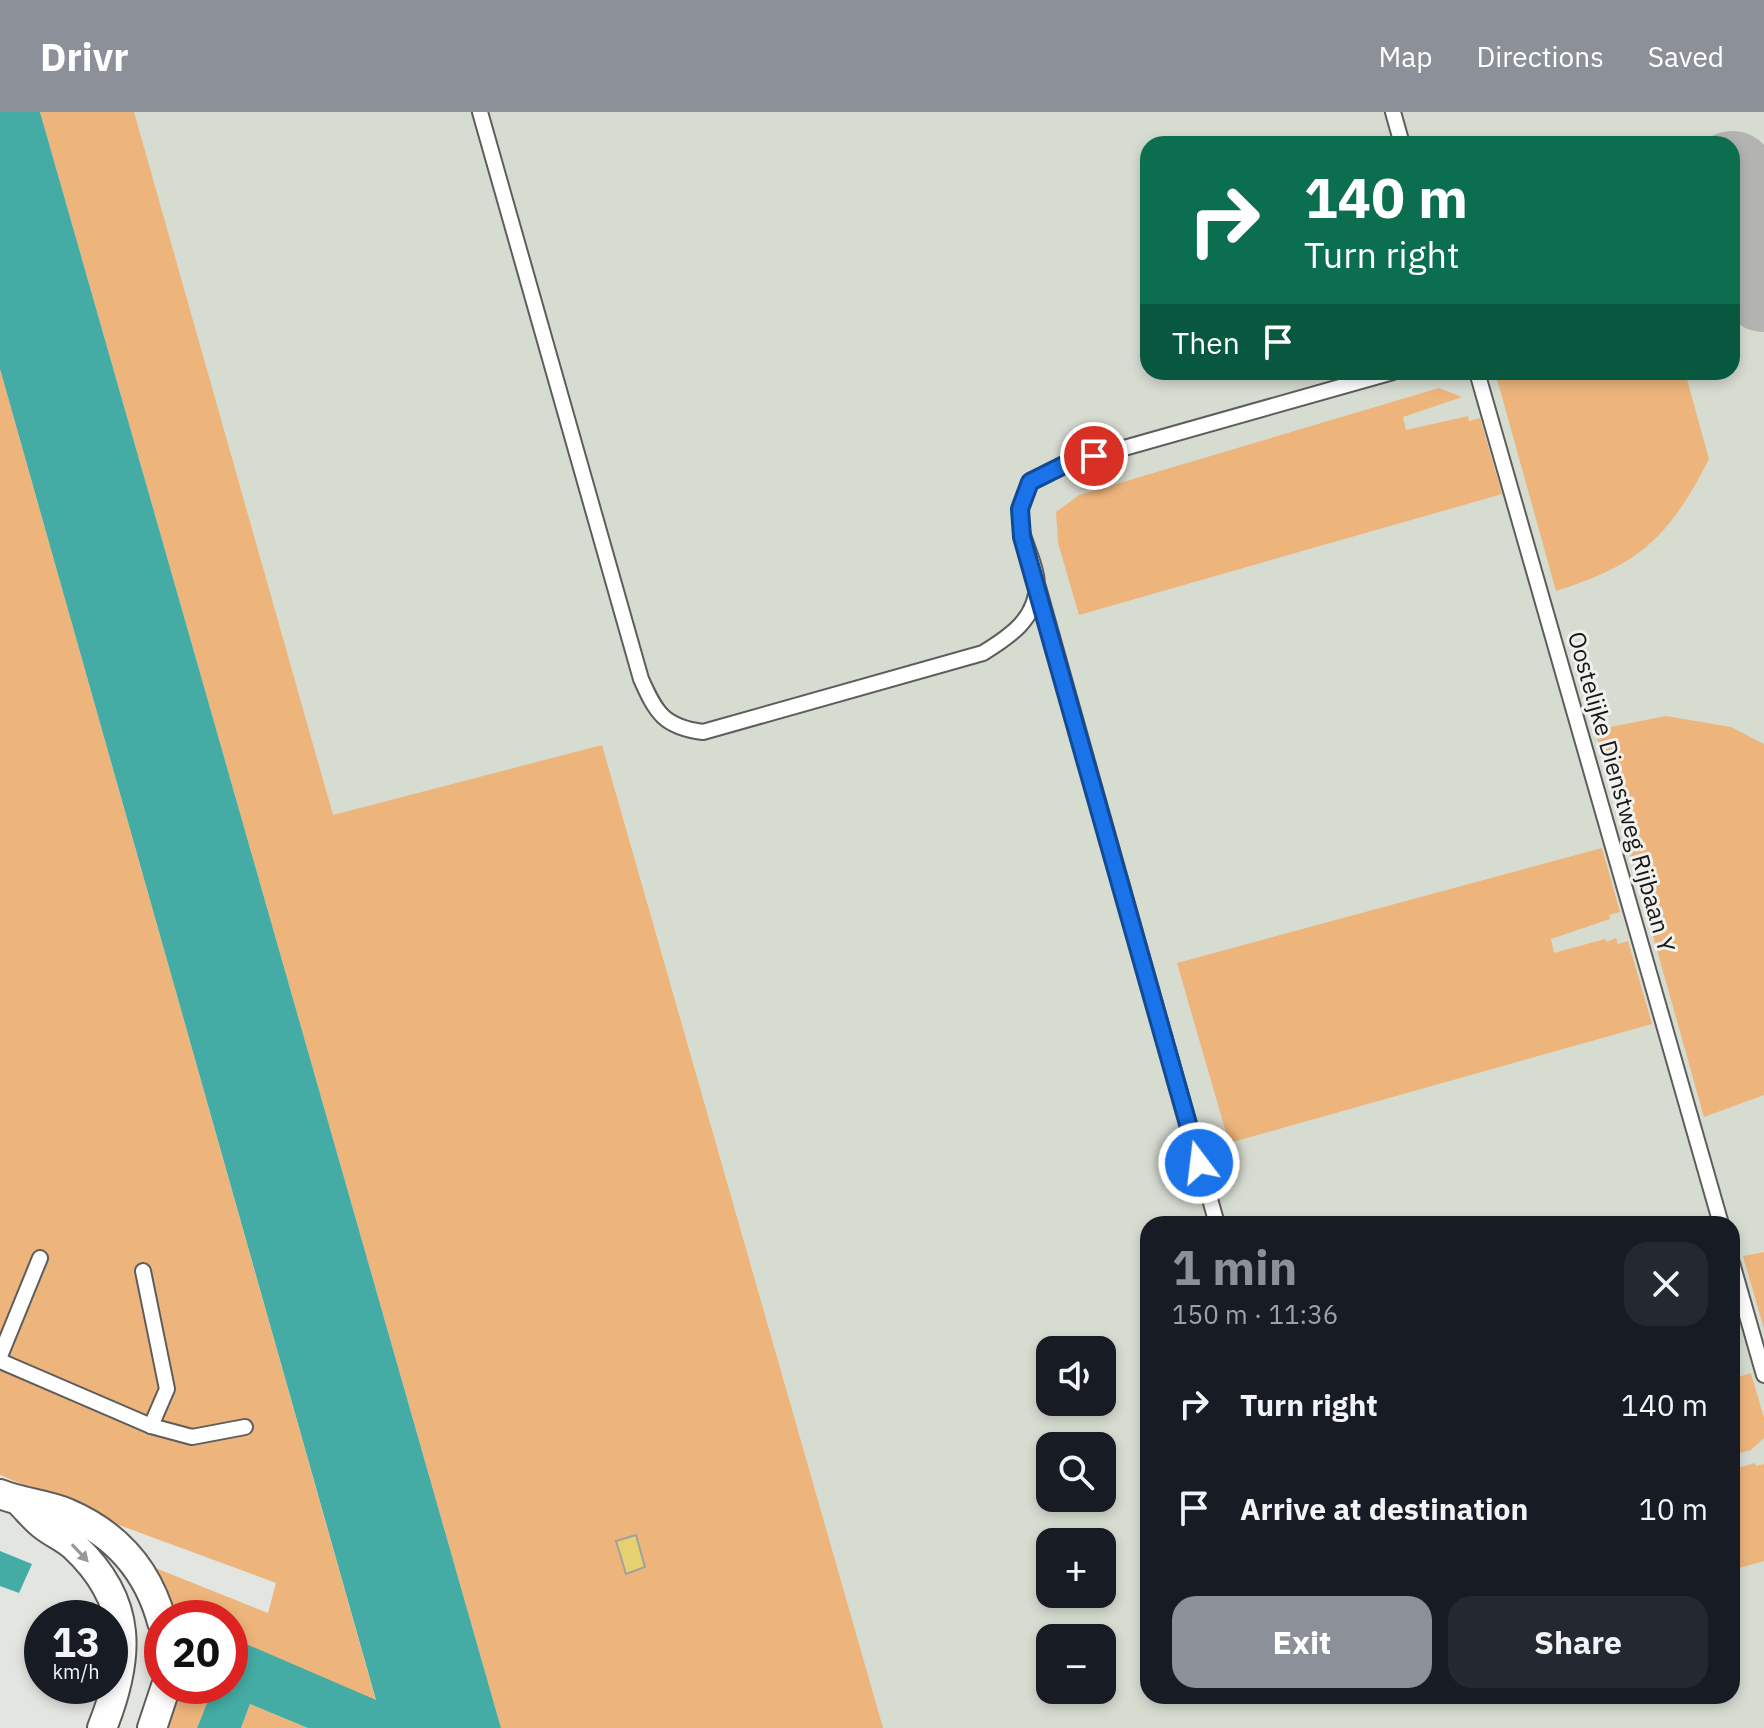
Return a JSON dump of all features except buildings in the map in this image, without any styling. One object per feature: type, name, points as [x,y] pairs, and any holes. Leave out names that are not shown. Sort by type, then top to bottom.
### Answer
[{"type":"street","points":[[11,1498],[64,1512],[124,1548],[143,1575],[153,1600]]},
{"type":"street","points":[[11,1498],[89,1563],[116,1607],[123,1640],[122,1669],[102,1728]]},
{"type":"street","points":[[152,1728],[160,1704]]},
{"type":"lane","points":[[480,112],[641,679],[655,711],[680,729],[703,732],[983,653],[1015,633],[1030,613],[1037,583]]},
{"type":"lane","points":[[1393,112],[1400,136]]},
{"type":"lane","points":[[1215,1216],[1022,537],[1020,509],[1030,482],[1064,465],[1365,380]]},
{"type":"lane","name":"Oostelijke Dienstweg Rijbaan Y","points":[[1479,380],[1719,1216]]},
{"type":"lane","points":[[40,1258],[0,1358],[151,1426],[192,1437],[245,1427]]},
{"type":"lane","points":[[143,1271],[167,1389],[151,1426]]},
{"type":"lane","points":[[1740,1291],[1764,1375]]},
{"type":"shaded area","points":[[40,112],[1764,112],[1764,1728],[501,1728]]},
{"type":"shaded area","points":[[40,112],[134,112],[333,815],[602,745],[883,1728],[501,1728]]},
{"type":"shaded area","points":[[0,369],[376,1701],[248,1645],[248,1605],[268,1613],[276,1583],[119,1525],[0,1475]]},
{"type":"shaded area","points":[[1497,380],[1687,380],[1709,459],[1680,509],[1649,544],[1631,558],[1585,581],[1556,591]]},
{"type":"shaded area","points":[[1439,388],[1462,397],[1403,417],[1406,430],[1468,416],[1469,421],[1480,418],[1502,494],[1079,615],[1058,543],[1056,512],[1079,495]]},
{"type":"shaded area","points":[[1666,716],[1731,727],[1764,744],[1764,1095],[1704,1117],[1595,730]]},
{"type":"shaded area","points":[[1602,848],[1620,912],[1609,915],[1610,919],[1551,939],[1554,953],[1605,939],[1607,942],[1616,938],[1618,944],[1628,941],[1652,1024],[1229,1143],[1177,963]]},
{"type":"shaded area","points":[[1764,1252],[1764,1329],[1743,1256]]},
{"type":"shaded area","points":[[1751,1373],[1764,1418],[1764,1438],[1751,1450],[1740,1453],[1740,1376]]},
{"type":"shaded area","points":[[1764,1464],[1764,1561],[1740,1568],[1740,1468]]},
{"type":"shaded area","points":[[148,1565],[236,1600],[165,1600]]},
{"type":"shaded area","points":[[177,1704],[207,1704],[197,1728],[167,1728]]},
{"type":"shaded area","points":[[250,1704],[308,1728],[241,1728]]},
{"type":"water","points":[[0,112],[40,112],[501,1728],[308,1728],[250,1704],[241,1728],[197,1728],[207,1704],[248,1704],[248,1645],[376,1700],[0,369]]},
{"type":"water","points":[[0,1551],[32,1564],[19,1593],[0,1586]]},
{"type":"taxiway","points":[[1740,203],[1764,288]]},
{"type":"route","points":[[1094,456],[1064,465],[1030,482],[1020,509],[1022,537],[1199,1163]]}]
